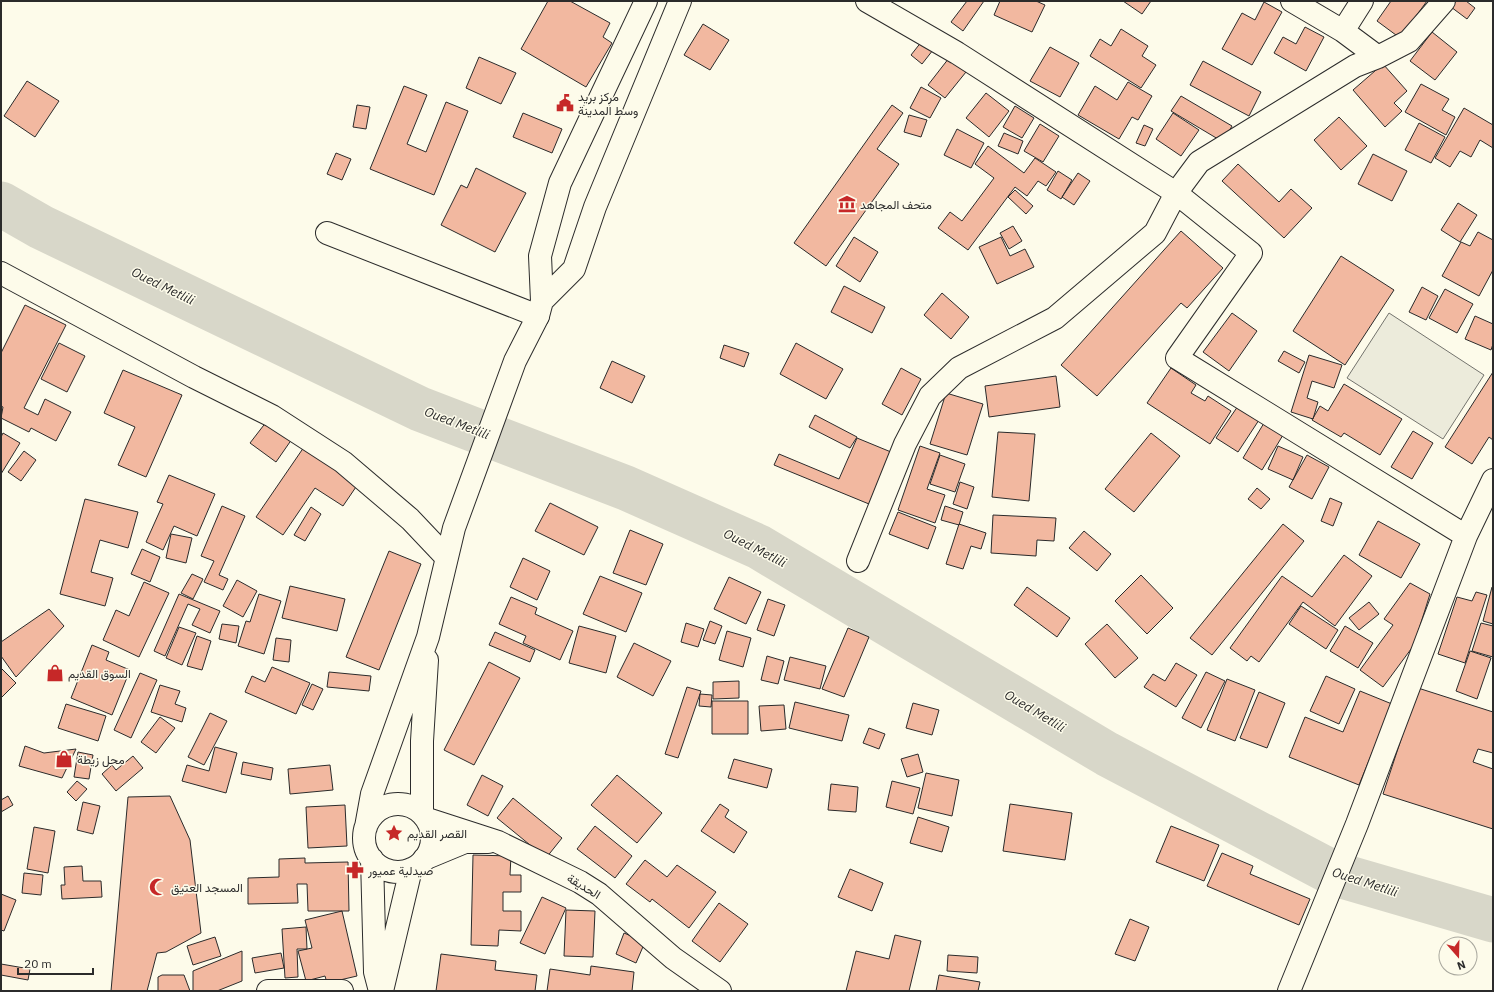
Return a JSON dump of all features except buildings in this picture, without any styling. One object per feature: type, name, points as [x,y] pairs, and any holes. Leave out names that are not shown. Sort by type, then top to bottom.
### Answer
[{"type":"street","points":[[540,308],[540,256],[560,183],[646,1]]},
{"type":"street","points":[[498,842],[465,842],[418,864],[394,871],[378,865],[372,859],[365,844],[366,827],[372,794],[428,637],[454,528],[515,361],[540,308],[574,269],[595,207],[680,1]]},
{"type":"street","points":[[867,1],[957,52],[1176,192],[1251,253],[1177,358],[1466,536]]},
{"type":"street","points":[[1292,1],[1343,31],[1378,57]]},
{"type":"street","points":[[1343,31],[1362,1]]},
{"type":"street","points":[[858,561],[905,444],[930,396],[959,368],[1055,318],[1154,233],[1176,192],[1199,162],[1355,66],[1378,57],[1409,41],[1444,1]]},
{"type":"street","points":[[327,233],[540,308]]},
{"type":"street","points":[[1,273],[194,377],[272,416],[343,462],[410,519],[446,557]]},
{"type":"street","points":[[1289,991],[1357,824],[1466,536],[1493,480]]},
{"type":"street","points":[[424,816],[422,741],[428,637]]},
{"type":"street","points":[[366,827],[375,813],[390,805],[407,805],[424,816],[431,827],[432,844],[418,864],[381,991]]},
{"type":"street","name":"الحديقة","points":[[424,816],[498,842],[580,882],[599,894],[673,958],[720,991]]},
{"type":"street","points":[[372,859],[375,972],[381,991]]},
{"type":"street","points":[[268,991],[333,991]]},
{"type":"shaded area","points":[[1389,313],[1484,375],[1443,439],[1347,378]]},
{"type":"waterway","name":"Oued Metlili","points":[[1,204],[41,227],[420,409],[626,488],[759,547],[1107,754],[1335,874],[1493,920]]},
{"type":"place","name":"مركز بريد وسط المدينة","points":[[565,103]]},
{"type":"place","name":"متحف المجاهد","points":[[847,204]]},
{"type":"place","name":"السوق القديم","points":[[55,673]]},
{"type":"place","name":"محل زيطة","points":[[64,759]]},
{"type":"place","name":"القصر القديم","points":[[394,833]]},
{"type":"place","name":"صيدلية عميور","points":[[355,870]]},
{"type":"place","name":"المسجد العتيق","points":[[158,887]]}]
